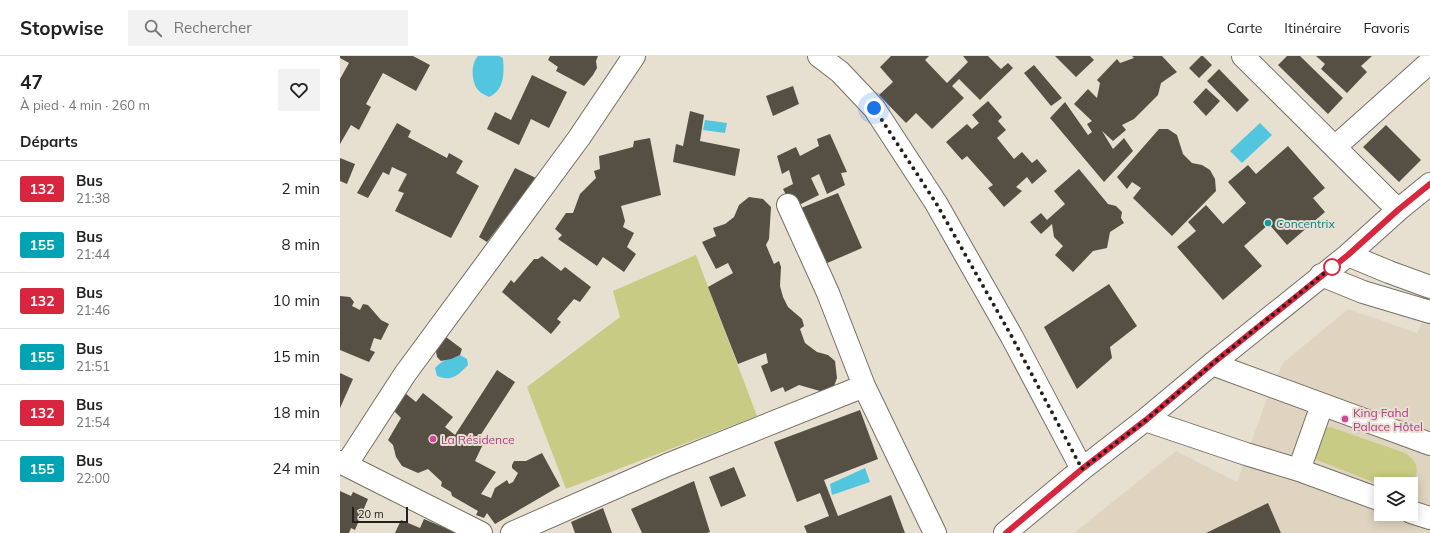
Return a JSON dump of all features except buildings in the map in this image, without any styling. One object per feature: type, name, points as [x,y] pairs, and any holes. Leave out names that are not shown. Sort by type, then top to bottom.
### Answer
[{"type":"street","points":[[481,533],[343,463],[405,374],[579,138],[634,56]]},
{"type":"street","points":[[819,56],[840,72],[874,108],[936,203],[1012,337],[1082,469]]},
{"type":"street","points":[[1243,56],[1398,210]]},
{"type":"street","points":[[1335,147],[1430,62]]},
{"type":"street","points":[[1006,533],[1082,469],[1146,420],[1212,364],[1321,275],[1348,255],[1398,210],[1430,184]]},
{"type":"street","points":[[788,205],[828,294],[864,386],[935,533]]},
{"type":"street","points":[[1348,255],[1430,287]]},
{"type":"street","points":[[1321,275],[1364,292],[1430,312]]},
{"type":"street","points":[[1212,364],[1430,444]]},
{"type":"street","points":[[512,533],[667,465],[864,386]]},
{"type":"street","points":[[1299,470],[1322,405]]},
{"type":"street","points":[[1146,420],[1246,454],[1299,470],[1374,497]]},
{"type":"street","points":[[1418,514],[1430,518]]},
{"type":"shaded area","name":"King Fahd Palace Hôtel","points":[[1430,306],[1430,533],[1074,533],[1176,451],[1237,482],[1271,387],[1284,362],[1348,309],[1417,333]]},
{"type":"green space","points":[[696,255],[757,416],[566,489],[527,387],[620,317],[613,291]]},
{"type":"green space","points":[[1330,427],[1405,453],[1413,459],[1415,463],[1417,471],[1416,477],[1374,477],[1374,482],[1317,460],[1313,454],[1323,429]]},
{"type":"water","points":[[478,56],[499,56],[503,58],[503,75],[501,86],[489,97],[480,92],[473,79],[474,64]]},
{"type":"water","points":[[705,120],[727,123],[725,133],[703,130]]},
{"type":"water","points":[[1260,123],[1272,135],[1242,163],[1230,151]]},
{"type":"water","points":[[460,355],[467,359],[468,365],[461,372],[451,378],[442,378],[437,376],[435,368],[438,365]]},
{"type":"water","points":[[865,468],[870,482],[832,495],[830,484]]},
{"type":"bus line","name":"132","points":[[1006,533],[1082,469],[1146,420],[1212,364],[1321,275],[1348,255],[1398,210],[1430,184]]},
{"type":"place","name":"Concentrix","points":[[1268,223]]},
{"type":"place","name":"King Fahd Palace Hôtel","points":[[1345,419]]},
{"type":"place","name":"La Résidence","points":[[433,439]]},
{"type":"route","points":[[874,108],[936,203],[1012,337],[1082,469],[1146,420],[1212,364],[1332,267]]}]
